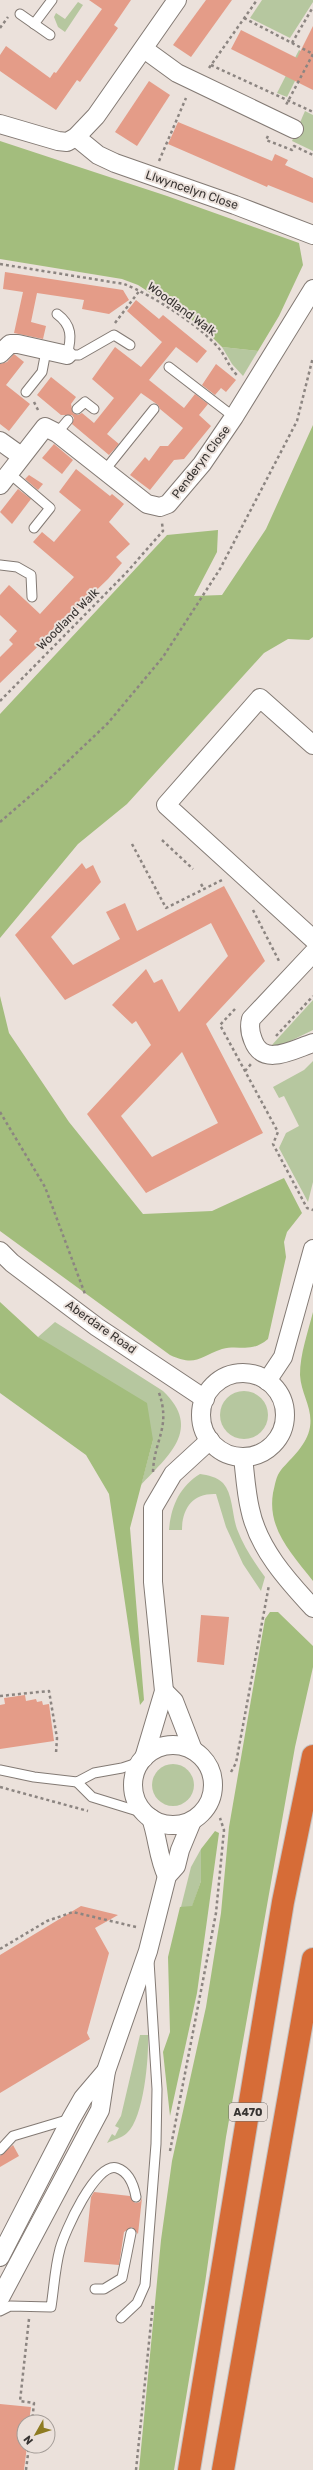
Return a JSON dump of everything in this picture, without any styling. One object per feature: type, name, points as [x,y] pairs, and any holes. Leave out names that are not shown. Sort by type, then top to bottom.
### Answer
[{"type":"highway","name":"A470","points":[[189,2470],[283,1902],[313,1756]]},
{"type":"highway","name":"A470","points":[[223,2470],[313,1959]]},
{"type":"street","points":[[0,124],[58,141],[67,142],[76,137],[96,116],[177,0]]},
{"type":"street","points":[[144,49],[177,73],[294,129]]},
{"type":"street","name":"Llwyncelyn Close","points":[[76,137],[98,155],[115,163],[235,205],[313,235]]},
{"type":"street","name":"Penderyn Close","points":[[57,427],[105,470],[147,504],[160,507],[168,504],[176,496],[234,417],[313,289]]},
{"type":"street","points":[[0,354],[10,344],[18,344],[67,355]]},
{"type":"street","points":[[4,479],[22,456],[57,427]]},
{"type":"street","points":[[0,441],[22,456]]},
{"type":"street","points":[[313,745],[260,698],[166,805],[313,939]]},
{"type":"street","points":[[313,953],[252,1019],[250,1026],[254,1044],[261,1052],[270,1056],[277,1056],[313,1043]]},
{"type":"street","points":[[267,1381],[283,1357],[313,1249]]},
{"type":"street","name":"Aberdare Road","points":[[0,1251],[12,1263],[97,1326],[205,1399]]},
{"type":"street","points":[[232,1375],[256,1375],[267,1381],[277,1390],[283,1402],[285,1415],[283,1428],[277,1440],[268,1450],[256,1455],[243,1457],[224,1452],[210,1440],[202,1420],[205,1399],[211,1388],[220,1380],[232,1375]]},
{"type":"street","points":[[167,1876],[161,1864],[157,1837],[147,1816],[136,1799],[133,1783],[164,1691],[153,1582],[153,1508],[173,1474],[210,1440]]},
{"type":"street","points":[[243,1457],[250,1509],[260,1538],[281,1570],[313,1608]]},
{"type":"street","points":[[164,1691],[174,1701],[193,1750]]},
{"type":"street","points":[[142,1760],[154,1750],[167,1745],[181,1746],[193,1750],[206,1762],[213,1778],[212,1794],[205,1810],[192,1821],[178,1825],[164,1824],[147,1816]]},
{"type":"street","points":[[0,2298],[100,2110],[106,2071],[148,1951],[167,1876],[176,1866],[180,1850],[192,1821]]},
{"type":"street","points":[[0,2257],[71,2119],[83,2098],[106,2071]]},
{"type":"lane","points":[[34,24],[52,0]]},
{"type":"lane","points":[[20,14],[50,35]]},
{"type":"lane","points":[[57,314],[66,320],[70,330],[71,338],[67,355],[79,356],[114,335],[130,345]]},
{"type":"lane","points":[[26,392],[42,372],[46,351]]},
{"type":"lane","points":[[169,368],[234,417]]},
{"type":"lane","points":[[77,409],[85,402],[94,410]]},
{"type":"lane","points":[[105,470],[154,409]]},
{"type":"lane","points":[[4,479],[50,508],[34,528]]},
{"type":"lane","points":[[0,565],[17,567],[31,575],[32,597]]},
{"type":"lane","points":[[0,1770],[34,1777],[77,1782],[94,1773],[122,1768],[142,1760]]},
{"type":"lane","points":[[77,1782],[92,1797],[147,1816]]},
{"type":"lane","points":[[121,2318],[137,2303],[145,2285],[155,2152],[157,2089],[148,1951]]},
{"type":"lane","points":[[0,2150],[13,2136],[71,2119]]},
{"type":"lane","points":[[0,2311],[10,2306],[50,2307],[59,2250],[65,2233],[84,2197],[98,2176],[107,2168],[115,2167],[122,2171],[133,2184],[136,2197]]},
{"type":"lane","points":[[95,2288],[104,2289],[122,2278],[131,2233]]},
{"type":"path","points":[[292,43],[313,7]]},
{"type":"path","points":[[244,18],[313,54],[289,101]]},
{"type":"path","points":[[211,64],[313,112]]},
{"type":"path","name":"Woodland Walk","points":[[0,264],[124,284],[140,290],[203,334],[221,350],[232,370],[242,379]]},
{"type":"path","points":[[114,335],[115,322],[140,290]]},
{"type":"path","points":[[0,822],[44,784],[108,723],[163,656],[220,569],[297,420],[313,357]]},
{"type":"path","points":[[26,392],[57,427]]},
{"type":"path","name":"Woodland Walk","points":[[0,701],[126,573],[163,531],[160,507]]},
{"type":"path","points":[[162,840],[193,869]]},
{"type":"path","points":[[132,844],[166,908],[226,877]]},
{"type":"path","points":[[201,884],[204,889]]},
{"type":"path","points":[[252,908],[279,961]]},
{"type":"path","points":[[273,1039],[313,996]]},
{"type":"path","points":[[245,1071],[251,1064]]},
{"type":"path","points":[[0,1112],[45,1187],[86,1297]]},
{"type":"path","points":[[284,1164],[307,1208],[313,1210]]},
{"type":"path","points":[[152,1477],[153,1462],[164,1424],[164,1404],[155,1382],[163,1370]]},
{"type":"path","points":[[231,1772],[236,1763],[270,1578]]},
{"type":"path","points":[[0,1696],[49,1691],[57,1738],[56,1753]]},
{"type":"path","points":[[0,1787],[90,1812]]},
{"type":"path","points":[[170,2152],[216,1913],[224,1830],[220,1818]]},
{"type":"path","points":[[0,1949],[47,1921],[73,1912],[136,1927]]},
{"type":"path","points":[[136,2470],[153,2300]]},
{"type":"path","points":[[25,2317],[29,2318],[20,2401],[34,2402],[33,2414]]},
{"type":"path","points":[[26,2470],[28,2454]]},
{"type":"green space","points":[[262,0],[313,0],[313,2],[290,38],[250,18]]},
{"type":"green space","points":[[78,2],[83,5],[65,32],[58,27],[54,17],[56,13],[65,19]]},
{"type":"green space","points":[[299,50],[308,55],[287,97],[277,93]]},
{"type":"green space","points":[[305,111],[313,115],[313,151],[292,141]]},
{"type":"green space","points":[[0,141],[167,196],[299,243],[303,265],[279,316],[258,351],[222,347],[201,326],[138,285],[122,279],[0,259]]},
{"type":"green space","points":[[222,347],[258,351],[243,376],[232,364]]},
{"type":"green space","points":[[313,425],[313,637],[309,640],[288,639],[264,653],[127,804],[78,844],[0,938],[0,714],[167,535],[218,530],[217,552],[194,596],[222,595],[266,529]]},
{"type":"green space","points":[[0,996],[9,1033],[69,1122],[143,1214],[212,1211],[284,1178],[302,1213],[287,1232],[284,1242],[286,1257],[268,1339],[262,1344],[250,1347],[222,1349],[197,1360],[179,1359],[170,1355],[0,1231]]},
{"type":"green space","points":[[313,1000],[313,1030],[280,1046],[271,1046]]},
{"type":"green space","points":[[313,1061],[313,1182],[308,1202],[279,1148],[286,1133],[299,1126],[284,1096],[279,1098],[273,1087],[304,1070]]},
{"type":"green space","points":[[0,1302],[38,1337],[147,1403],[153,1440],[130,1528],[144,1700],[140,1705],[109,1494],[86,1455],[0,1393]]},
{"type":"green space","points":[[313,1312],[313,1581],[297,1561],[277,1530],[272,1506],[273,1493],[278,1475],[306,1439],[310,1427],[310,1414],[302,1388],[300,1367]]},
{"type":"green space","points":[[55,1322],[163,1391],[175,1405],[180,1418],[181,1430],[177,1441],[170,1453],[141,1485],[153,1440],[38,1337]]},
{"type":"green space","points":[[244,1391],[253,1393],[261,1398],[266,1406],[268,1415],[266,1424],[261,1432],[253,1437],[244,1439],[235,1437],[227,1432],[222,1424],[220,1415],[222,1406],[227,1398],[235,1393]]},
{"type":"green space","points":[[200,1474],[218,1479],[223,1483],[229,1493],[235,1523],[240,1536],[265,1577],[261,1591],[243,1564],[226,1527],[216,1494],[208,1494],[195,1499],[190,1503],[184,1515],[182,1530],[169,1530],[172,1513],[177,1498],[181,1491]]},
{"type":"green space","points":[[270,1612],[278,1612],[313,1646],[313,1667],[295,1747],[226,2137],[205,2283],[174,2470],[139,2470],[161,2240],[172,2161],[206,2007],[221,1913],[229,1827],[265,1619]]},
{"type":"green space","points":[[173,1764],[188,1770],[194,1785],[188,1800],[173,1806],[158,1800],[152,1785],[158,1770]]},
{"type":"green space","points":[[215,1831],[219,1833],[197,1993],[170,2116],[163,2052],[170,2032],[168,1957],[180,1907],[192,1906],[201,1881],[201,1849]]},
{"type":"green space","points":[[201,1849],[201,1881],[192,1907],[181,1907],[191,1867]]},
{"type":"green space","points":[[140,2035],[148,2035],[148,2045],[144,2087],[138,2114],[133,2125],[125,2135],[107,2143],[112,2134],[115,2136],[119,2128],[115,2126],[121,2116]]},
{"type":"building","points":[[89,0],[131,0],[114,25],[118,28],[80,82],[77,80],[56,110],[0,71],[0,55],[6,46],[50,78],[54,72],[56,73],[102,9]]},
{"type":"building","points":[[206,0],[232,0],[191,57],[173,45]]},
{"type":"building","points":[[313,26],[313,90],[231,49],[241,30],[297,58]]},
{"type":"building","points":[[149,81],[170,95],[137,146],[115,132]]},
{"type":"building","points":[[178,122],[272,161],[275,154],[288,160],[285,165],[313,178],[313,203],[268,185],[267,187],[168,144]]},
{"type":"building","points":[[5,272],[123,290],[129,300],[109,314],[82,309],[84,300],[37,293],[31,322],[46,326],[43,339],[14,333],[23,292],[3,289]]},
{"type":"building","points":[[136,300],[159,319],[163,315],[207,351],[197,363],[176,347],[149,380],[184,408],[195,394],[208,404],[199,415],[211,426],[184,459],[174,460],[150,490],[130,475],[145,457],[149,461],[160,446],[168,446],[183,428],[160,409],[158,405],[141,393],[107,434],[119,444],[109,455],[72,424],[74,418],[72,415],[61,415],[37,395],[51,377],[76,397],[71,404],[73,413],[78,415],[82,413],[94,423],[114,398],[92,379],[115,347],[141,367],[162,342],[127,311]]},
{"type":"building","points":[[14,354],[24,362],[6,385],[30,404],[9,431],[0,424],[0,364],[7,362]]},
{"type":"building","points":[[216,364],[236,380],[226,392],[221,388],[215,395],[202,385]]},
{"type":"building","points":[[54,444],[73,460],[62,474],[42,458]]},
{"type":"building","points":[[76,469],[110,496],[112,494],[124,504],[109,522],[130,544],[116,557],[122,563],[108,579],[0,683],[0,657],[13,644],[9,640],[17,631],[0,615],[0,595],[9,585],[40,614],[74,577],[33,542],[42,532],[54,542],[81,510],[59,492]]},
{"type":"building","points":[[29,475],[43,484],[38,490],[25,479]]},
{"type":"building","points":[[18,489],[31,499],[12,524],[0,512]]},
{"type":"building","points":[[82,863],[86,869],[93,865],[101,882],[51,937],[73,965],[120,939],[106,912],[125,903],[137,931],[224,886],[265,961],[206,1024],[263,1133],[146,1193],[87,1114],[151,1045],[136,1021],[132,1024],[112,1005],[146,969],[154,983],[162,979],[179,1012],[228,956],[211,923],[65,1000],[15,935]],"holes":[[[182,1052],[218,1123],[152,1157],[121,1116]]]},
{"type":"building","points":[[201,1615],[229,1617],[224,1665],[197,1662]]},
{"type":"building","points":[[25,1695],[26,1701],[36,1699],[37,1702],[42,1701],[43,1705],[49,1704],[54,1741],[0,1749],[0,1705],[5,1704],[4,1698]]},
{"type":"building","points":[[81,1906],[118,1915],[95,1928],[109,1953],[87,2033],[90,2039],[0,2093],[0,1955]]},
{"type":"building","points":[[13,2145],[19,2156],[0,2167],[0,2156]]},
{"type":"building","points":[[94,2192],[130,2196],[135,2203],[140,2202],[142,2198],[138,2234],[132,2227],[124,2232],[119,2265],[84,2262],[91,2197]]},
{"type":"building","points":[[0,2404],[31,2407],[30,2414],[16,2414],[16,2454],[26,2454],[24,2470],[0,2470]]}]
